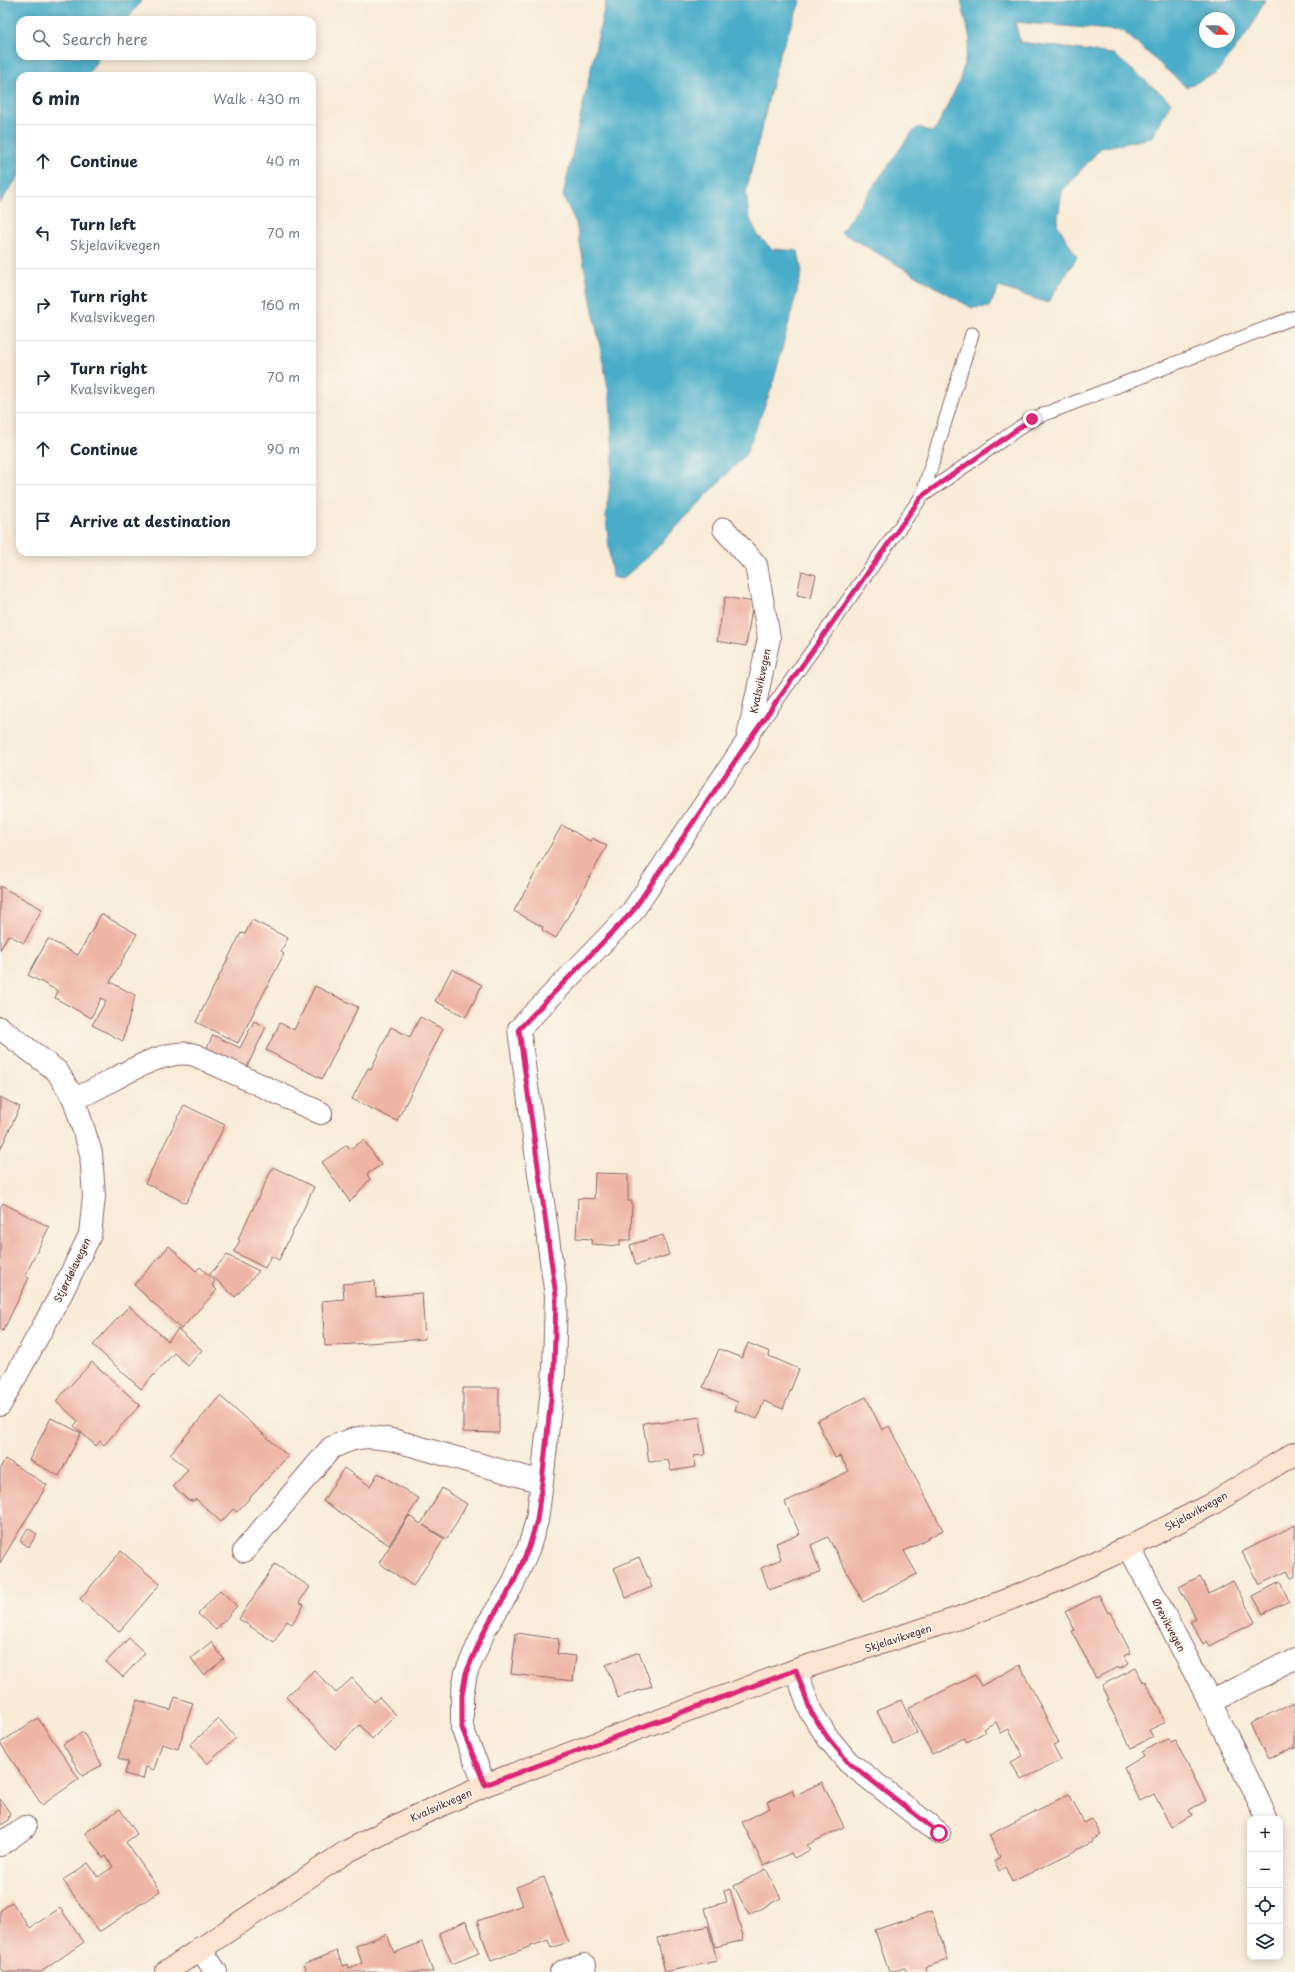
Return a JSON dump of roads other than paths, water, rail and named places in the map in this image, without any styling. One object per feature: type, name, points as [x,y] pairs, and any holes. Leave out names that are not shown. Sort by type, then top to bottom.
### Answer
[{"type":"main road","name":"Skjelavikvegen","points":[[485,1785],[796,1670],[965,1616],[1056,1581],[1128,1547],[1210,1505],[1295,1453]]},
{"type":"main road","name":"Kvalsvikvegen","points":[[166,1972],[346,1852],[408,1820],[485,1785]]},
{"type":"street","name":"Kvalsvikvegen","points":[[485,1785],[462,1728],[462,1695],[466,1673],[486,1627],[512,1586],[529,1547],[537,1520],[554,1370],[556,1296],[519,1029],[632,912],[748,742],[769,638],[756,565],[724,529]]},
{"type":"street","name":"Stjørdølavegen","points":[[0,1028],[57,1071],[74,1099],[91,1153],[94,1196],[90,1235],[60,1296],[0,1405]]},
{"type":"street","points":[[74,1099],[160,1058],[185,1052],[195,1055],[321,1113]]},
{"type":"street","points":[[244,1551],[331,1448],[348,1440],[370,1436],[393,1440],[542,1482]]},
{"type":"street","name":"Ørevikvegen","points":[[1128,1547],[1210,1702],[1266,1816]]},
{"type":"street","points":[[1210,1702],[1295,1659]]},
{"type":"street","points":[[796,1670],[811,1712],[828,1738],[848,1762],[939,1833]]},
{"type":"street","points":[[0,1845],[25,1827]]},
{"type":"street","points":[[200,1948],[216,1972]]},
{"type":"street","points":[[561,1972],[585,1965]]},
{"type":"lane","points":[[922,496],[1032,419],[1295,317]]},
{"type":"lane","points":[[748,742],[922,496],[972,334]]},
{"type":"water","points":[[0,0],[142,0],[130,16],[16,16],[16,60],[97,60],[90,72],[16,72],[16,180],[0,203]]},
{"type":"water","points":[[606,0],[801,0],[779,56],[746,192],[749,217],[758,235],[772,249],[798,251],[802,272],[772,387],[746,454],[648,557],[622,579],[612,577],[606,517],[613,458],[610,398],[576,223],[563,196]]},
{"type":"water","points":[[961,0],[1265,0],[1250,29],[1216,74],[1186,87],[1123,31],[1015,22],[1020,42],[1113,54],[1171,102],[1151,138],[1101,148],[1062,191],[1057,224],[1077,257],[1048,303],[999,287],[989,307],[972,308],[841,232],[912,132],[919,127],[931,132],[936,129],[960,80],[970,39]]}]
